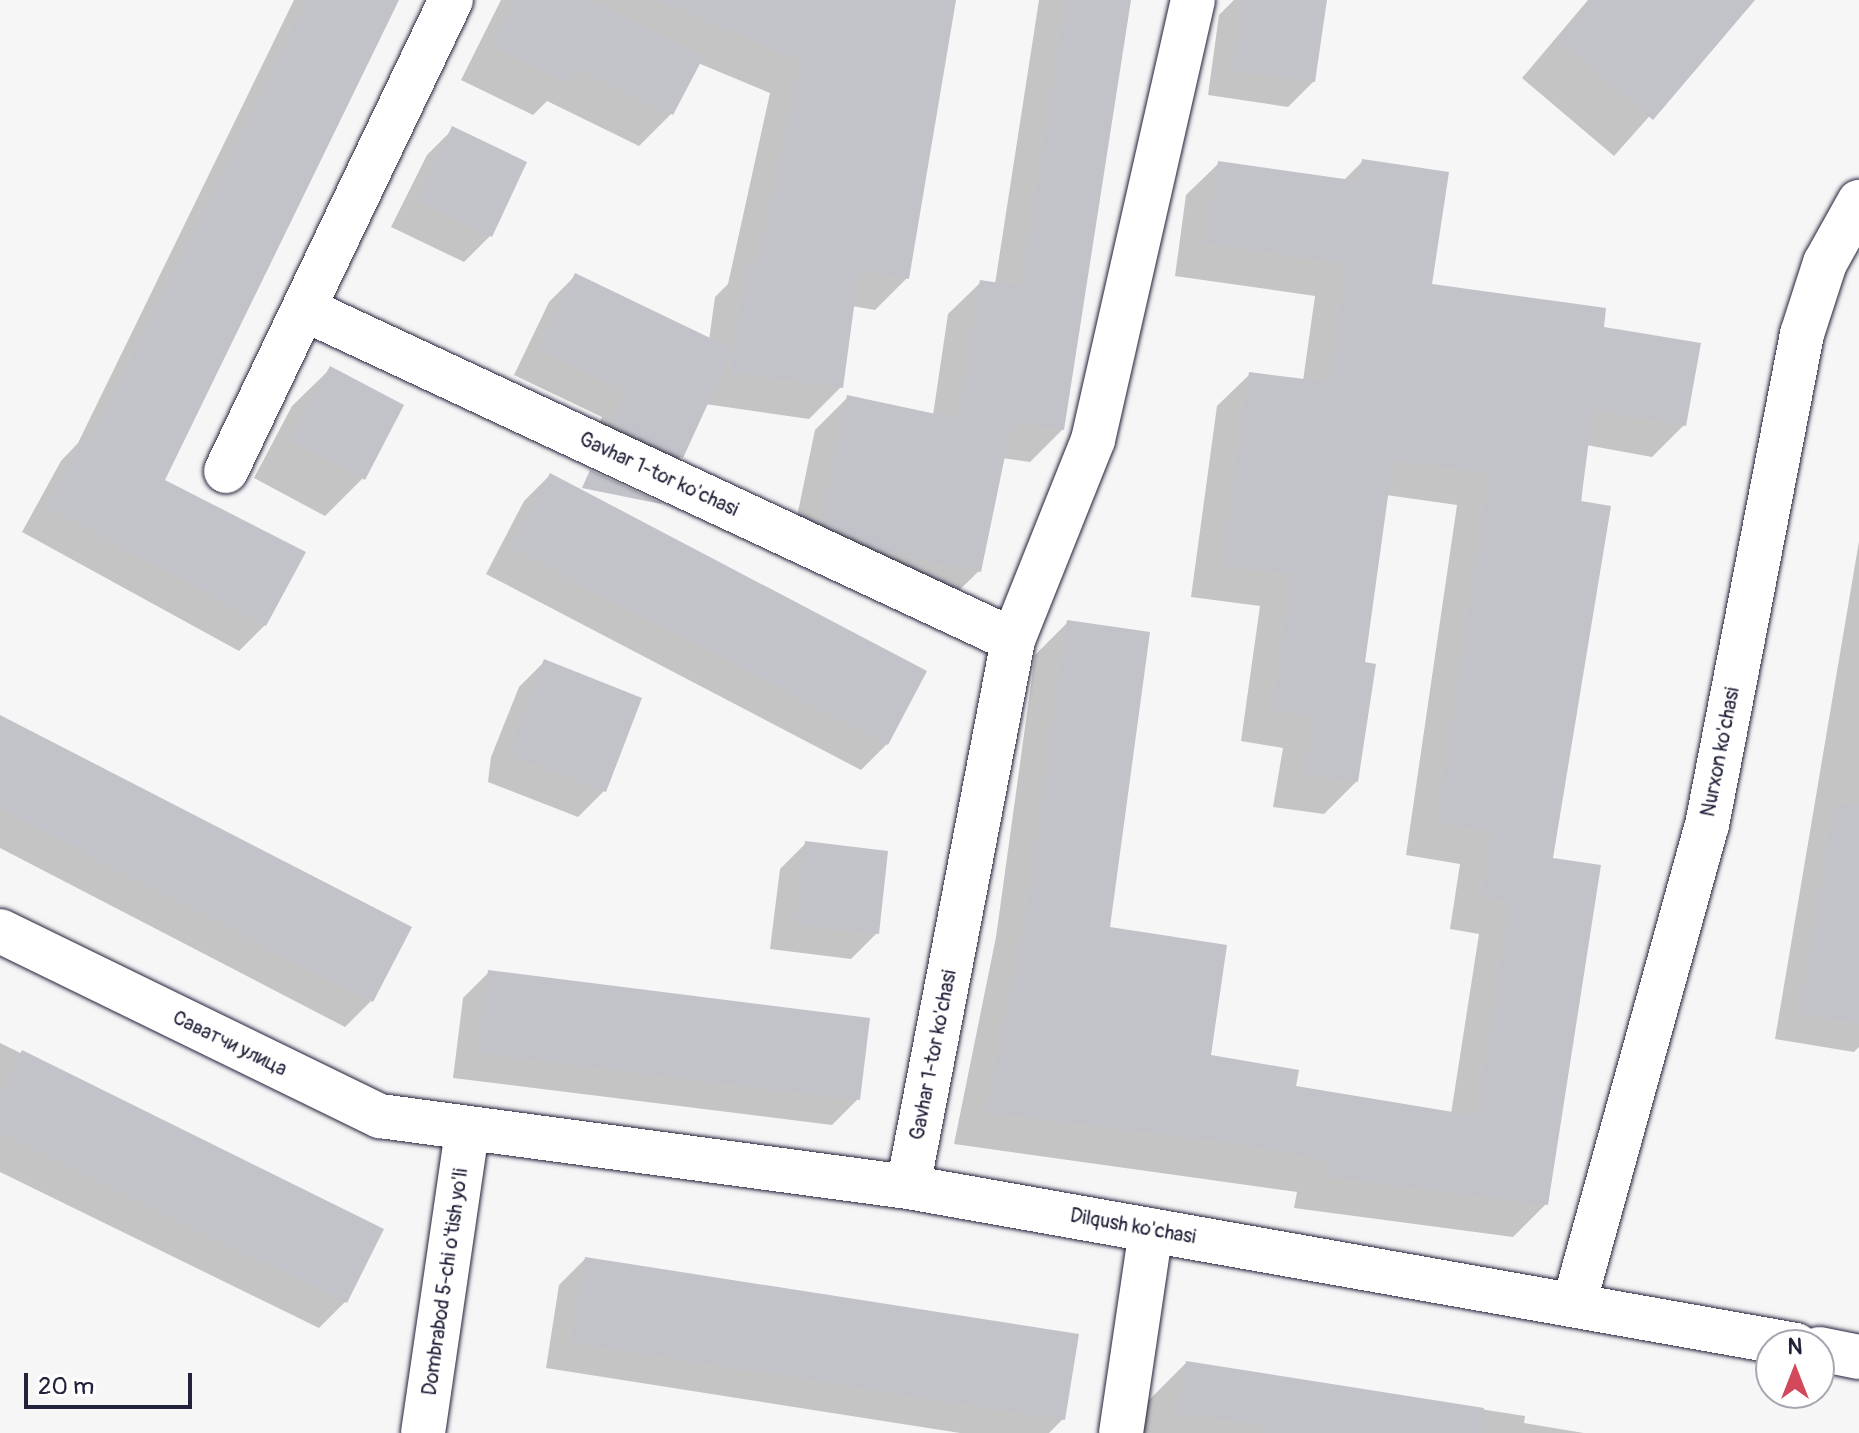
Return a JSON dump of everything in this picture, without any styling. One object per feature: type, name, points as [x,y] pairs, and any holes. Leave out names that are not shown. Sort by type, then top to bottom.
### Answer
[{"type":"street","points":[[226,471],[451,0]]},
{"type":"street","name":"Gavhar 1-tor ko'chasi","points":[[908,1187],[1013,640],[1093,440],[1193,0]]},
{"type":"street","name":"Nurxon ko'chasi","points":[[1574,1304],[1707,825],[1802,334],[1825,263],[1859,202]]},
{"type":"street","name":"Gavhar 1-tor ko'chasi","points":[[304,309],[1013,640]]},
{"type":"street","name":"Саватчи улица","points":[[0,931],[380,1116],[467,1130]]},
{"type":"street","name":"Dilqush ko'chasi","points":[[467,1130],[908,1187],[1755,1337]]},
{"type":"street","name":"Dombrabod 5-chi o'tish yo'li","points":[[423,1433],[467,1130]]},
{"type":"street","points":[[1121,1433],[1151,1230]]},
{"type":"street","points":[[1835,1352],[1859,1357]]},
{"type":"building","points":[[307,0],[399,0],[165,480],[306,552],[266,626],[47,506],[86,432],[93,436]]},
{"type":"building","points":[[515,0],[586,0],[704,56],[673,115],[575,67],[567,84],[492,47]]},
{"type":"building","points":[[658,0],[956,0],[909,279],[859,270],[843,388],[731,372],[747,263],[757,264],[801,61]]},
{"type":"building","points":[[1066,0],[1131,0],[1064,430],[1012,422],[981,572],[880,550],[821,523],[847,395],[959,419],[980,280],[1021,286]]},
{"type":"building","points":[[1243,0],[1327,0],[1315,82],[1233,70]]},
{"type":"building","points":[[1591,0],[1755,0],[1653,120],[1558,39]]},
{"type":"building","points":[[452,126],[527,162],[492,237],[416,201]]},
{"type":"building","points":[[1362,159],[1449,172],[1432,284],[1606,308],[1604,327],[1701,343],[1686,426],[1593,409],[1581,501],[1611,506],[1553,858],[1601,865],[1548,1205],[1325,1176],[1328,1160],[1217,1141],[986,1112],[1028,903],[1067,620],[1150,632],[1110,927],[1227,945],[1211,1055],[1299,1070],[1296,1086],[1477,1116],[1510,901],[1482,897],[1492,831],[1437,823],[1489,473],[1393,460],[1365,662],[1376,664],[1358,782],[1305,775],[1314,716],[1273,709],[1292,574],[1222,565],[1249,372],[1329,382],[1347,264],[1206,243],[1218,161],[1359,181]]},
{"type":"building","points":[[575,273],[733,349],[683,458],[611,425],[627,391],[538,348]]},
{"type":"building","points":[[330,366],[404,405],[365,480],[290,440]]},
{"type":"building","points":[[590,470],[661,503],[661,504],[582,488]]},
{"type":"building","points":[[550,473],[927,671],[888,745],[510,547]]},
{"type":"building","points":[[544,659],[642,698],[606,792],[513,756],[517,729]]},
{"type":"building","points":[[0,715],[412,927],[373,1002],[0,809]]},
{"type":"building","points":[[1834,804],[1859,806],[1859,1023],[1800,1013]]},
{"type":"building","points":[[805,841],[888,851],[879,934],[795,924]]},
{"type":"building","points":[[488,970],[870,1018],[860,1100],[478,1053]]},
{"type":"building","points":[[22,1050],[384,1229],[347,1303],[0,1133],[0,1096]]},
{"type":"building","points":[[585,1257],[1079,1334],[1065,1420],[571,1342]]},
{"type":"building","points":[[1186,1361],[1484,1408],[1482,1433],[1263,1433],[1264,1425],[1178,1413]]}]
